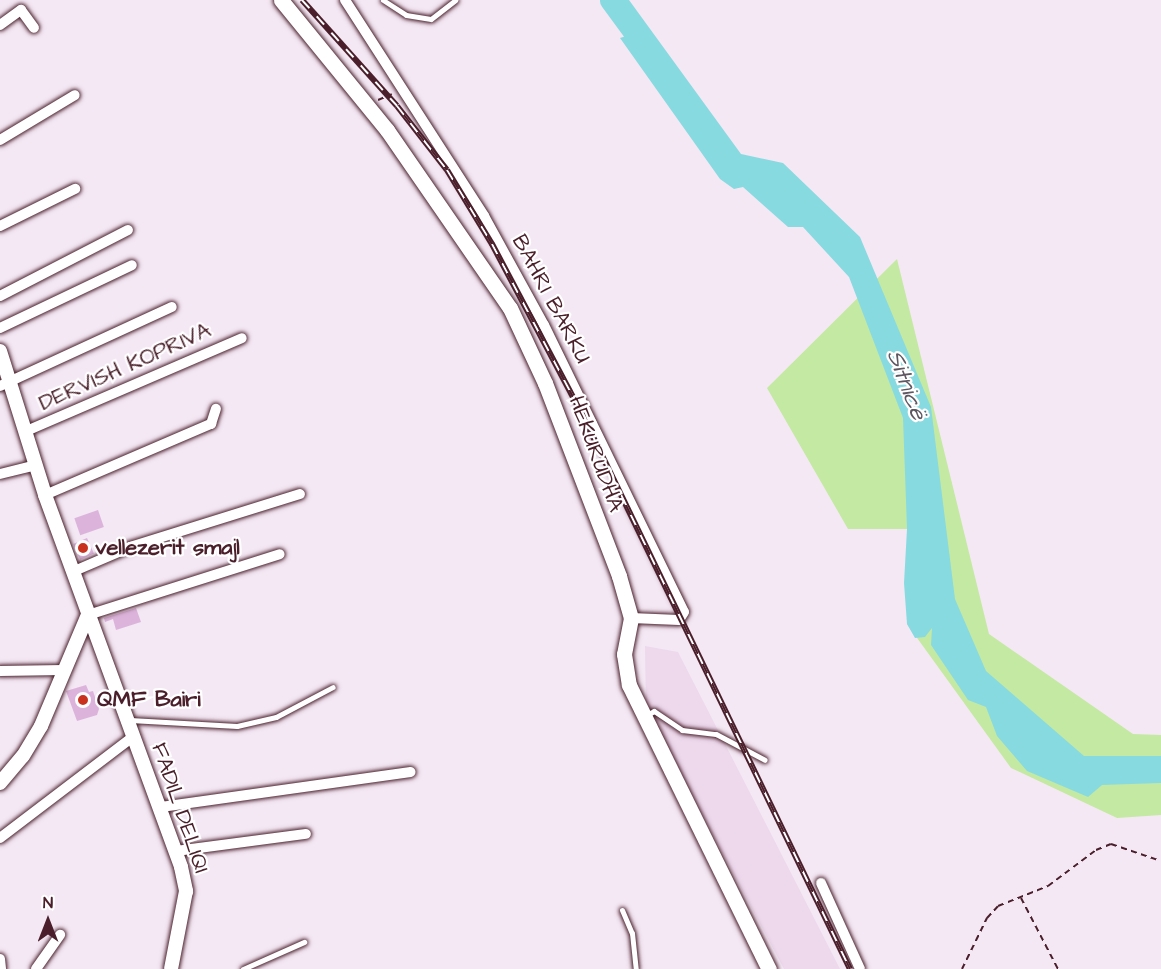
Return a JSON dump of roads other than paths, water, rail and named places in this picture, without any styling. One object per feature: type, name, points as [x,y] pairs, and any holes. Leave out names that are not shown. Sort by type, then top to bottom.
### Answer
[{"type":"main road","name":"HEKURUDHA","points":[[281,0],[367,105],[441,204],[510,308],[545,383],[620,576],[631,618],[624,654],[629,685],[769,969]]},
{"type":"street","name":"BAHRI BARKU","points":[[345,0],[402,91],[446,152],[544,325],[684,612],[679,621],[631,618]]},
{"type":"street","points":[[0,25],[21,10],[34,28]]},
{"type":"street","points":[[0,140],[75,95]]},
{"type":"street","points":[[0,226],[75,189]]},
{"type":"street","points":[[0,296],[128,230]]},
{"type":"street","points":[[0,328],[132,265]]},
{"type":"street","points":[[5,384],[172,307]]},
{"type":"street","name":"DERVISH KOPRIVA","points":[[24,432],[242,338]]},
{"type":"street","name":"FADIL DELIQI","points":[[0,351],[5,384],[72,572],[176,850],[186,891],[171,969]]},
{"type":"street","points":[[45,495],[211,424],[216,409]]},
{"type":"street","points":[[0,474],[35,465]]},
{"type":"street","points":[[72,572],[130,547],[300,494]]},
{"type":"street","points":[[0,783],[23,756],[41,726],[88,615],[195,578],[280,554]]},
{"type":"street","points":[[0,671],[63,670]]},
{"type":"street","points":[[0,838],[134,736]]},
{"type":"street","points":[[161,807],[411,772]]},
{"type":"street","points":[[176,850],[306,834]]},
{"type":"street","points":[[820,883],[860,969]]},
{"type":"street","points":[[36,969],[60,935]]},
{"type":"street","points":[[0,959],[1,969]]},
{"type":"lane","points":[[383,0],[406,15],[431,19],[455,0]]},
{"type":"lane","points":[[128,720],[237,726],[276,717],[333,687]]},
{"type":"lane","points":[[643,717],[654,711],[682,730],[716,734],[765,760]]},
{"type":"lane","points":[[622,910],[632,933],[636,969]]},
{"type":"lane","points":[[243,969],[304,942]]},
{"type":"water","points":[[600,0],[615,0],[602,5]]},
{"type":"water","points":[[615,0],[629,0],[741,154],[783,163],[860,237],[931,407],[955,599],[986,671],[1084,756],[1161,756],[1161,783],[1102,785],[1088,797],[1027,771],[997,736],[986,707],[968,700],[931,645],[932,628],[925,637],[915,638],[907,624],[904,583],[907,529],[903,418],[849,277],[803,227],[788,227],[743,187],[734,189],[720,179],[620,38],[632,34],[632,18]]},
{"type":"waterway","name":"Sitnicë","points":[[610,0],[648,52]]},
{"type":"railway","points":[[302,0],[397,106],[447,170],[492,244],[583,416],[850,969]]},
{"type":"place","name":"vellezerit smajl","points":[[83,548]]},
{"type":"place","name":"QMF Bairi","points":[[83,700]]}]
